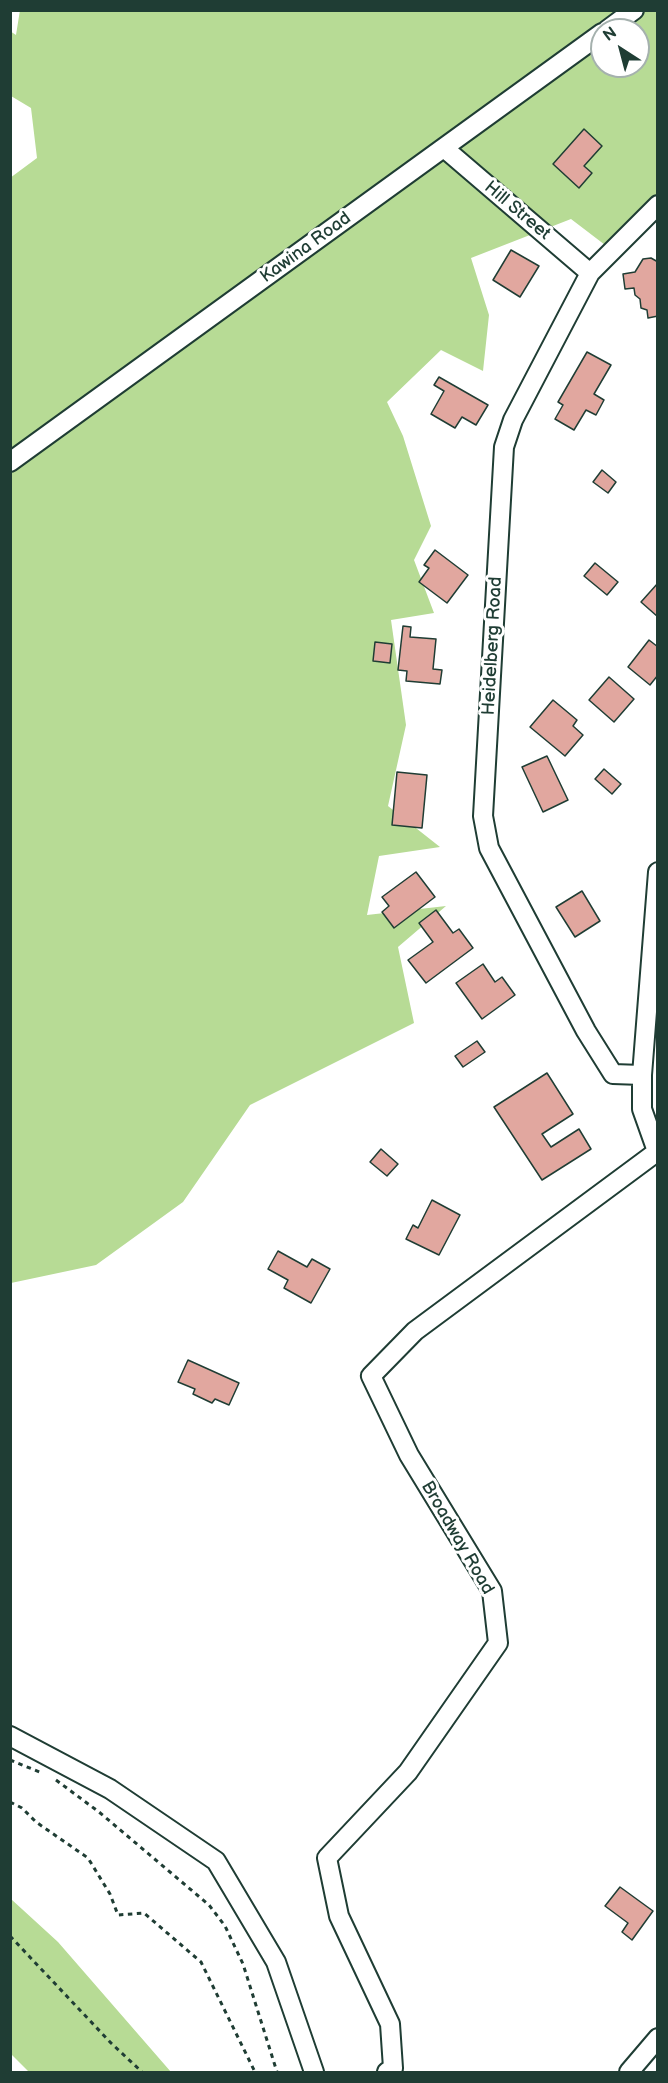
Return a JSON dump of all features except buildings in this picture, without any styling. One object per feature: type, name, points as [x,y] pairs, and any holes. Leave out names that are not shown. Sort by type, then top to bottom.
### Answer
[{"type":"street","name":"Kawina Road","points":[[10,462],[590,42]]},
{"type":"street","name":"Hill Street","points":[[444,148],[590,273]]},
{"type":"street","name":"Heidelberg Road","points":[[642,1075],[613,1074],[586,1031],[489,848],[483,816],[504,447],[513,420],[590,273],[657,205]]},
{"type":"street","points":[[657,872],[642,1075],[642,1109],[657,1152]]},
{"type":"street","name":"Broadway Road","points":[[387,2073],[393,2068],[390,2024],[339,1916],[327,1858],[408,1772],[498,1642],[492,1591],[409,1455],[371,1376],[415,1331],[657,1152]]},
{"type":"street","points":[[10,1736],[110,1789],[216,1861],[276,1962],[314,2073]]},
{"type":"street","points":[[629,2073],[657,2038]]},
{"type":"path","points":[[10,1760],[51,1777],[99,1812],[209,1905],[225,1926],[243,1964],[277,2073]]},
{"type":"path","points":[[10,1803],[22,1808],[36,1822],[88,1858],[110,1894],[118,1915],[144,1913],[201,1962],[255,2073]]},
{"type":"path","points":[[10,1936],[142,2073]]},
{"type":"green space","points":[[20,10],[658,11],[657,205],[609,248],[571,219],[471,258],[489,315],[483,371],[441,350],[387,402],[403,436],[431,526],[414,560],[434,613],[391,620],[406,725],[388,806],[440,847],[379,856],[367,915],[446,906],[398,947],[414,1023],[250,1105],[183,1202],[96,1265],[11,1283],[10,178],[37,158],[31,108],[11,96],[10,31],[16,35]]},
{"type":"green space","points":[[11,1899],[58,1942],[171,2072],[29,2072],[11,2054]]}]
